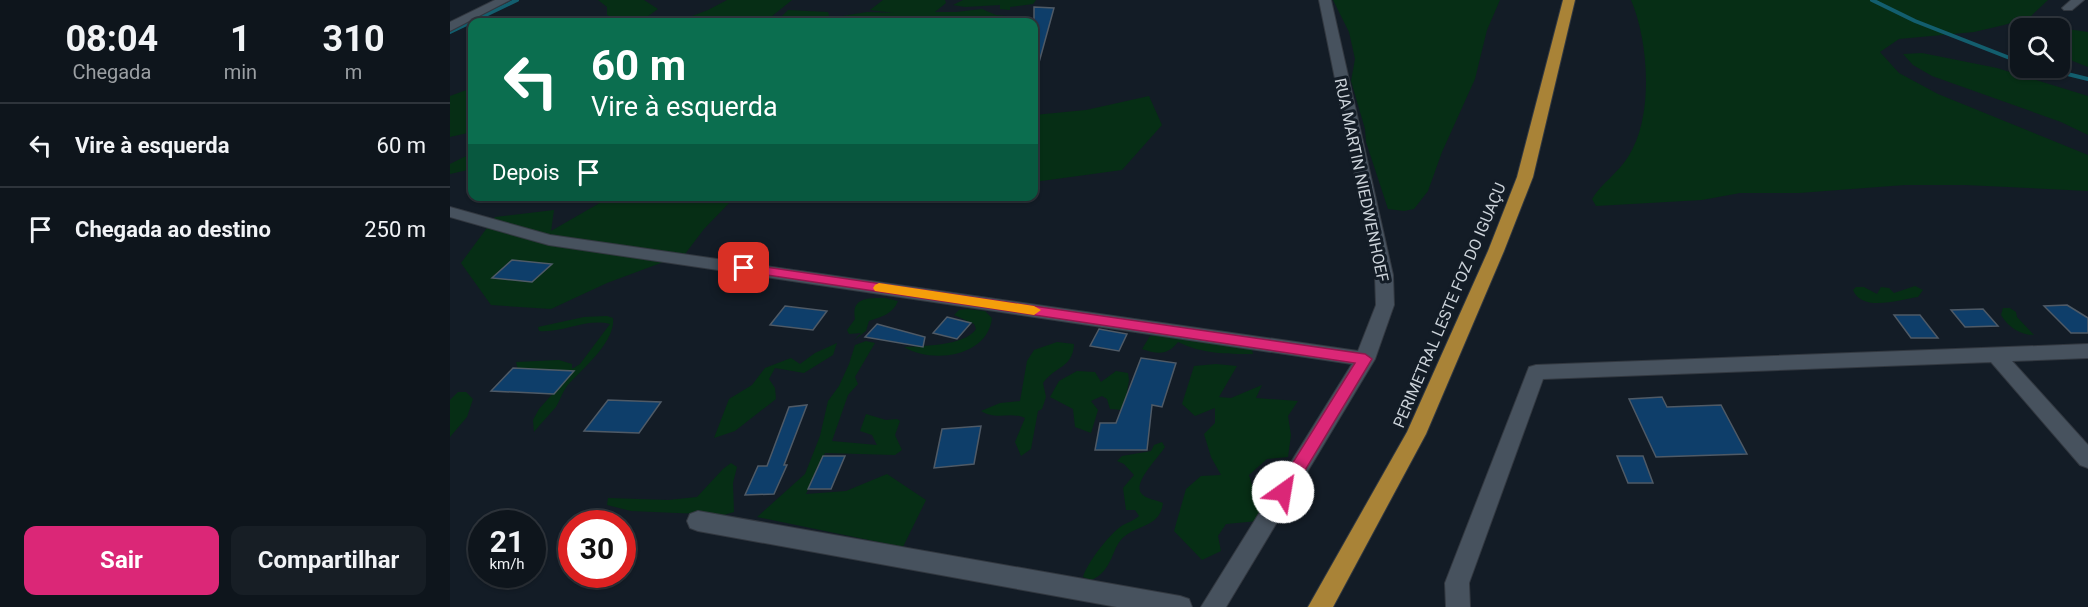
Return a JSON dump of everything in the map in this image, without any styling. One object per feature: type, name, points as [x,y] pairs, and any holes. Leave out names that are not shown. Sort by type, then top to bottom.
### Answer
[{"type":"highway","name":"PERIMETRAL LESTE FOZ DO IGUAÇU","points":[[1320,607],[1416,435],[1496,251],[1525,177],[1569,0]]},
{"type":"street","points":[[450,27],[504,0]]},
{"type":"street","name":"RUA MARTIN NIEDWENHOEF","points":[[1213,607],[1365,359],[1385,305],[1384,275],[1324,0]]},
{"type":"street","points":[[2068,8],[2078,0]]},
{"type":"street","points":[[450,212],[549,240],[1365,359]]},
{"type":"street","points":[[1458,607],[1457,583],[1536,372],[2088,351]]},
{"type":"street","points":[[1996,355],[2088,459]]},
{"type":"street","points":[[698,521],[1180,607]]},
{"type":"green space","points":[[598,0],[644,0],[658,9],[646,18],[613,18],[607,15],[607,7]]},
{"type":"green space","points":[[727,0],[792,0],[767,18],[687,18]]},
{"type":"green space","points":[[883,0],[945,0],[946,3],[935,12],[982,9],[996,15],[1028,18],[830,18],[867,12],[894,13],[870,10]]},
{"type":"green space","points":[[963,0],[1036,0],[1033,4],[1010,7],[1010,10],[1000,9],[1000,5],[965,7],[953,5]]},
{"type":"green space","points":[[1333,0],[1500,0],[1487,30],[1475,79],[1442,152],[1428,191],[1414,209],[1404,211],[1388,209],[1366,142],[1365,129],[1351,81],[1355,59],[1349,32]]},
{"type":"green space","points":[[1631,0],[2048,0],[2030,17],[2010,18],[2010,23],[1974,32],[1899,39],[1880,52],[1899,73],[1938,94],[2088,155],[2088,191],[1965,185],[1905,185],[1799,193],[1740,193],[1702,200],[1596,206],[1592,199],[1628,157],[1642,122],[1646,80],[1645,58],[1637,17]]},
{"type":"green space","points":[[788,10],[828,12],[830,18],[778,18]]},
{"type":"green space","points":[[2070,29],[2088,32],[2088,67],[2070,60]]},
{"type":"green space","points":[[1922,53],[1997,68],[2010,72],[2010,78],[2030,78],[2088,96],[2088,135],[2061,122],[1932,76],[1913,65],[1903,54]]},
{"type":"green space","points":[[468,89],[468,133],[450,137],[450,96]]},
{"type":"green space","points":[[1149,96],[1162,125],[1122,170],[1038,181],[1038,115],[1086,110]]},
{"type":"green space","points":[[468,155],[468,170],[450,174],[450,164]]},
{"type":"green space","points":[[603,201],[731,201],[704,229],[685,254],[607,283],[551,309],[491,305],[461,263],[495,217],[554,210],[551,231]]},
{"type":"green space","points":[[1915,286],[1923,290],[1918,297],[1882,303],[1865,301],[1853,290],[1856,287],[1864,287],[1877,294],[1881,287],[1889,288],[1894,293]]},
{"type":"green space","points":[[885,298],[898,301],[890,312],[869,321],[866,331],[854,340],[861,333],[849,334],[847,330],[855,319],[854,312],[858,303],[867,299]]},
{"type":"green space","points":[[2003,308],[2010,308],[2016,312],[2017,317],[2034,335],[2024,334],[2011,327],[2001,315]]},
{"type":"green space","points":[[959,310],[985,311],[992,318],[988,331],[970,349],[943,356],[916,352],[904,347],[943,344],[970,335],[976,329],[974,324],[954,315]]},
{"type":"green space","points":[[584,317],[613,318],[612,327],[603,346],[567,386],[556,407],[534,432],[533,420],[539,409],[573,371],[518,370],[516,362],[559,360],[572,364],[572,369],[580,364],[610,324],[592,323],[548,331],[539,331],[538,327]]},
{"type":"green space","points":[[1200,335],[1205,343],[1226,340],[1251,345],[1253,354],[1205,351],[1178,342],[1170,350],[1162,353],[1142,349],[1150,336]]},
{"type":"green space","points":[[866,341],[875,343],[855,377],[858,384],[848,395],[832,441],[877,445],[872,435],[860,431],[866,414],[886,420],[900,421],[895,435],[902,450],[895,455],[825,453],[806,494],[846,491],[887,474],[926,500],[903,547],[757,517],[805,474],[820,436],[828,401],[839,386],[855,345]]},
{"type":"green space","points":[[1057,342],[1074,344],[1073,352],[1067,362],[1043,383],[1046,397],[1042,409],[1038,411],[1031,449],[1021,456],[1015,442],[1025,418],[1013,415],[993,415],[981,411],[1000,403],[1020,401],[1027,361],[1034,350]]},
{"type":"green space","points":[[837,343],[833,355],[804,373],[775,368],[769,379],[775,388],[776,399],[735,431],[714,438],[729,399],[752,385],[765,368],[791,358],[800,364],[815,353]]},
{"type":"green space","points":[[1216,364],[1237,366],[1219,397],[1231,398],[1262,385],[1256,398],[1298,401],[1288,416],[1291,435],[1288,457],[1267,459],[1249,475],[1252,485],[1274,503],[1258,521],[1226,524],[1218,536],[1221,551],[1202,560],[1174,531],[1186,489],[1201,476],[1221,475],[1211,457],[1204,434],[1215,423],[1215,408],[1195,416],[1182,404],[1194,366]]},
{"type":"green space","points":[[1077,371],[1095,372],[1101,382],[1116,371],[1128,373],[1124,410],[1110,409],[1107,399],[1102,396],[1091,401],[1098,410],[1091,433],[1075,427],[1073,409],[1050,397],[1059,381]]},
{"type":"green space","points":[[458,392],[466,392],[473,399],[467,417],[450,437],[450,400]]},
{"type":"green space","points":[[1162,442],[1165,447],[1143,476],[1139,488],[1145,497],[1163,503],[1161,511],[1149,524],[1120,540],[1104,571],[1091,580],[1083,577],[1106,541],[1123,525],[1139,516],[1135,510],[1126,510],[1123,488],[1134,475],[1124,464],[1117,461],[1122,456],[1151,451],[1154,445]]},
{"type":"green space","points":[[731,463],[737,467],[733,483],[734,512],[724,515],[636,511],[607,505],[608,498],[668,500],[697,497]]},
{"type":"building","points":[[1034,7],[1054,8],[1038,66],[1038,18],[1034,18]]},
{"type":"building","points":[[512,260],[552,264],[532,282],[492,278]]},
{"type":"building","points":[[2067,305],[2088,318],[2088,333],[2071,333],[2044,306]]},
{"type":"building","points":[[785,306],[827,311],[813,330],[770,325]]},
{"type":"building","points":[[1983,309],[1998,326],[1965,327],[1951,310]]},
{"type":"building","points":[[1894,315],[1920,315],[1938,338],[1911,338]]},
{"type":"building","points":[[947,317],[971,323],[957,339],[933,333]]},
{"type":"building","points":[[877,324],[925,337],[923,347],[865,337]]},
{"type":"building","points":[[1099,329],[1127,334],[1119,351],[1090,346]]},
{"type":"building","points":[[1141,358],[1176,363],[1162,407],[1152,405],[1147,450],[1095,450],[1100,423],[1116,423]]},
{"type":"building","points":[[513,368],[574,371],[554,394],[491,391]]},
{"type":"building","points":[[1662,397],[1667,407],[1721,405],[1747,454],[1656,457],[1629,399]]},
{"type":"building","points":[[608,400],[661,402],[639,433],[584,431]]},
{"type":"building","points":[[807,405],[784,465],[787,465],[774,494],[745,495],[758,466],[767,466],[789,407]]},
{"type":"building","points":[[981,426],[974,464],[934,468],[942,429]]},
{"type":"building","points":[[823,456],[845,456],[831,489],[808,489]]},
{"type":"building","points":[[1617,456],[1643,456],[1653,483],[1628,483]]},
{"type":"waterway","points":[[479,18],[517,0]]},
{"type":"waterway","points":[[1872,0],[1915,21],[2010,58]]},
{"type":"waterway","points":[[450,32],[468,23]]},
{"type":"waterway","points":[[2070,75],[2088,79]]},
{"type":"slow traffic","points":[[879,288],[1034,310]]},
{"type":"route","points":[[744,268],[1365,359],[1283,492]]}]
